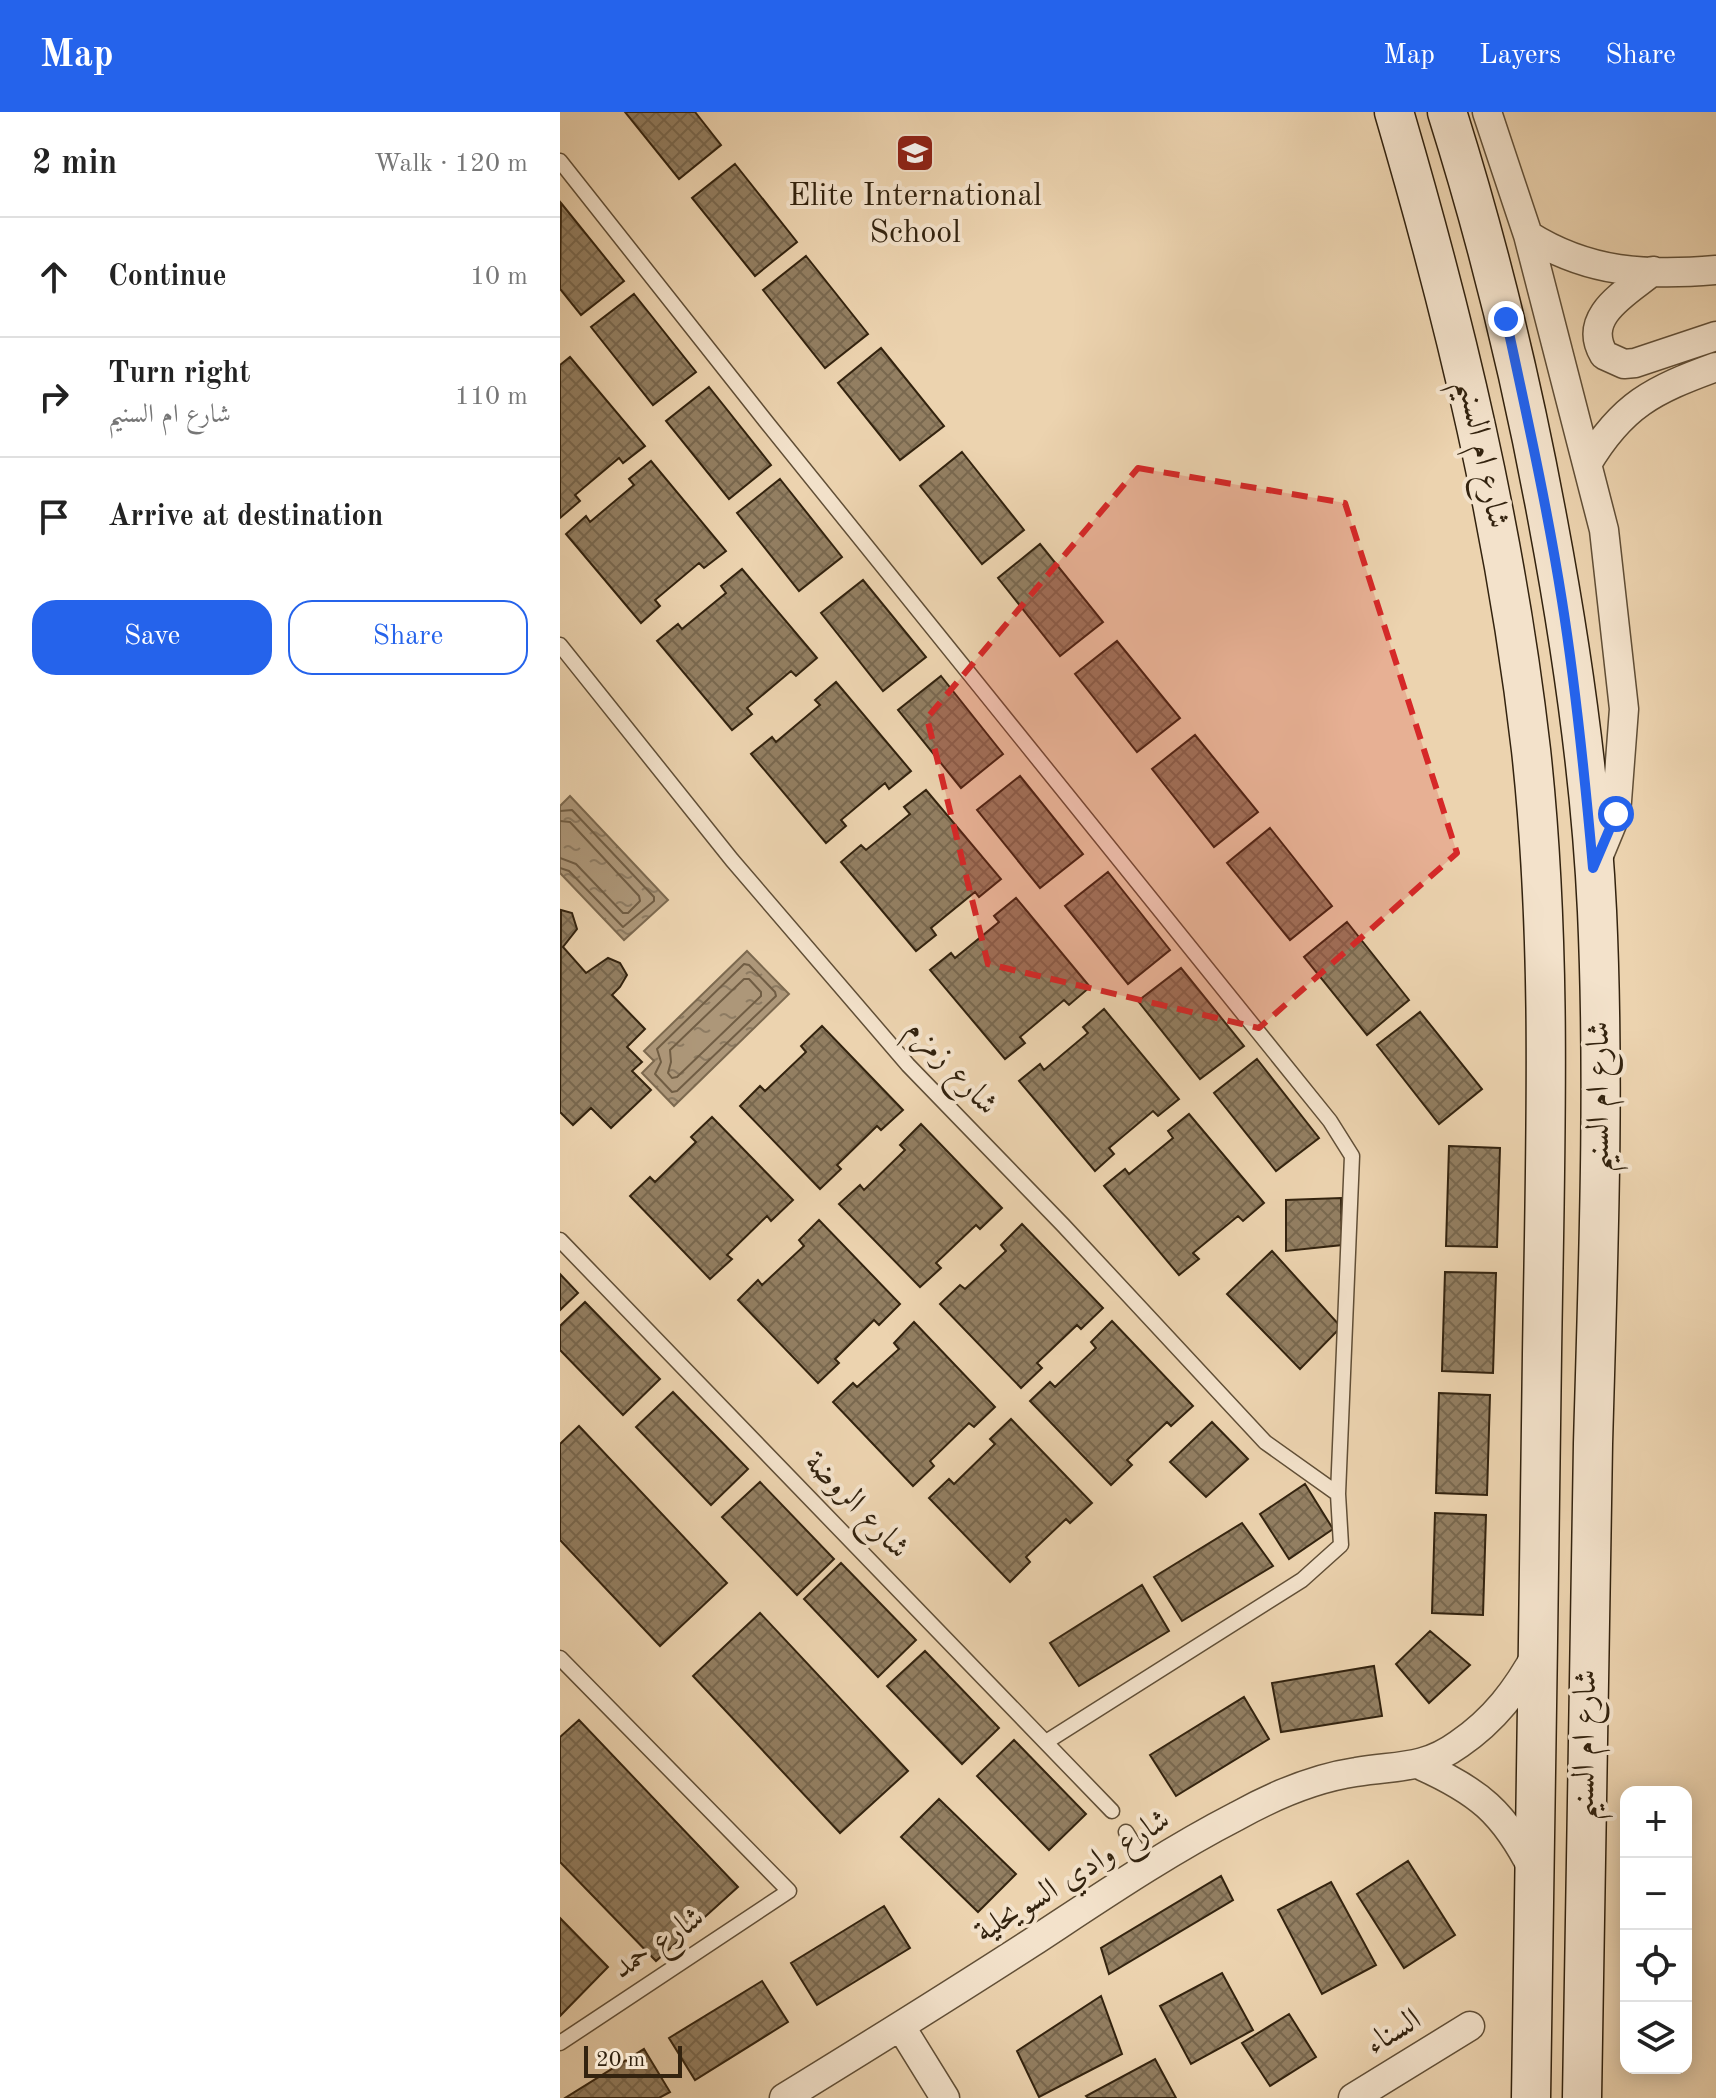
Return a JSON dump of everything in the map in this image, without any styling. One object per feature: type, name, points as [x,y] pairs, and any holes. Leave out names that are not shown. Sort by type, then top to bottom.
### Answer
[{"type":"main road","name":"شارع ام السنيم","points":[[1394,112],[1440,271],[1484,456],[1513,608],[1531,755],[1543,913],[1546,1085],[1531,2098]]},
{"type":"main road","name":"شارع ام السنيم","points":[[1447,112],[1481,221],[1536,461],[1583,748],[1593,868],[1602,1093],[1585,1788],[1582,2098]]},
{"type":"street","points":[[1487,112],[1528,235],[1604,530],[1624,709],[1616,814],[1593,868]]},
{"type":"street","points":[[1528,235],[1574,260],[1600,267],[1653,271],[1716,270]]},
{"type":"street","points":[[1653,271],[1604,312],[1598,322],[1596,334],[1604,355],[1624,364],[1635,363],[1716,336]]},
{"type":"street","points":[[1587,464],[1606,434],[1631,408],[1674,381],[1716,367]]},
{"type":"street","name":"شارع وادي السويحلية","points":[[784,2098],[901,2027],[1148,1867],[1237,1815],[1298,1787],[1354,1772],[1420,1765],[1458,1746],[1490,1720],[1517,1688],[1537,1653]]},
{"type":"street","name":"شارع وادي السويحلية","points":[[1420,1765],[1457,1781],[1490,1806],[1517,1837],[1535,1873]]},
{"type":"street","name":"السناء","points":[[1353,2098],[1470,2026]]},
{"type":"street","points":[[901,2027],[945,2098]]},
{"type":"lane","points":[[560,161],[778,437],[1330,1121],[1352,1156],[1338,1494],[1341,1545],[1302,1580],[1046,1742]]},
{"type":"lane","name":"شارع زمزم","points":[[560,645],[732,860],[908,1065],[1265,1442],[1338,1494]]},
{"type":"lane","name":"شارع الروضة","points":[[560,1240],[1112,1811]]},
{"type":"lane","name":"شارع حمد","points":[[560,1658],[789,1891],[560,2043]]},
{"type":"lane","points":[[1126,1832],[1148,1867]]},
{"type":"highlighted area","points":[[1138,468],[1345,503],[1457,853],[1259,1028],[988,964],[927,718]]},
{"type":"water","points":[[570,796],[668,900],[624,940],[560,873],[560,806]]},
{"type":"water","points":[[747,951],[789,994],[674,1106],[642,1073],[654,1061],[644,1051]]},
{"type":"building","points":[[625,112],[695,112],[721,145],[679,179]]},
{"type":"building","points":[[735,164],[797,242],[755,276],[692,198]]},
{"type":"building","points":[[561,203],[624,281],[581,315],[560,289]]},
{"type":"building","points":[[806,256],[868,334],[825,368],[763,290]]},
{"type":"building","points":[[634,294],[696,372],[653,405],[591,327]]},
{"type":"building","points":[[881,348],[944,426],[900,460],[838,383]]},
{"type":"building","points":[[570,357],[645,446],[623,463],[619,458],[575,495],[580,501],[560,518],[560,365]]},
{"type":"building","points":[[709,387],[771,465],[729,499],[666,421]]},
{"type":"building","points":[[962,452],[1024,530],[982,564],[920,486]]},
{"type":"building","points":[[651,461],[726,551],[704,568],[699,563],[655,600],[660,606],[641,623],[566,534],[586,516],[590,522],[634,485],[629,479]]},
{"type":"building","points":[[780,479],[842,557],[799,591],[737,513]]},
{"type":"building","points":[[1040,544],[1103,622],[1060,656],[998,578]]},
{"type":"building","points":[[742,569],[817,658],[796,676],[791,671],[747,708],[752,714],[732,730],[657,641],[678,624],[682,629],[726,593],[721,586]]},
{"type":"building","points":[[863,580],[926,657],[883,691],[821,613]]},
{"type":"building","points":[[1117,641],[1180,718],[1137,752],[1075,674]]},
{"type":"building","points":[[941,676],[1003,754],[961,788],[898,710]]},
{"type":"building","points":[[836,682],[911,771],[889,789],[885,783],[841,820],[846,826],[826,843],[751,754],[772,737],[776,742],[820,705],[815,700]]},
{"type":"building","points":[[1195,735],[1258,812],[1214,847],[1152,769]]},
{"type":"building","points":[[1020,776],[1083,854],[1040,888],[977,810]]},
{"type":"building","points":[[926,790],[1001,879],[979,897],[975,892],[931,928],[936,935],[916,951],[841,862],[861,845],[866,850],[910,814],[904,807]]},
{"type":"building","points":[[1270,828],[1332,906],[1290,940],[1227,863]]},
{"type":"building","points":[[1108,872],[1170,950],[1128,984],[1065,906]]},
{"type":"building","points":[[1016,898],[1090,987],[1069,1005],[1064,1000],[1020,1037],[1025,1043],[1005,1059],[930,970],[951,953],[955,958],[999,922],[994,916]]},
{"type":"building","points":[[561,910],[572,913],[577,929],[563,947],[586,973],[608,958],[620,963],[627,975],[612,995],[645,1029],[627,1047],[642,1062],[632,1071],[651,1090],[611,1128],[591,1108],[573,1125],[560,1112]]},
{"type":"building","points":[[1347,922],[1409,1000],[1367,1035],[1304,957]]},
{"type":"building","points":[[1181,968],[1244,1046],[1200,1079],[1138,1001]]},
{"type":"building","points":[[1104,1009],[1179,1099],[1158,1116],[1153,1111],[1109,1148],[1114,1154],[1095,1171],[1019,1081],[1040,1064],[1044,1070],[1088,1033],[1083,1027]]},
{"type":"building","points":[[1420,1012],[1482,1089],[1439,1124],[1377,1045]]},
{"type":"building","points":[[822,1026],[903,1110],[881,1130],[877,1126],[837,1165],[841,1169],[820,1189],[740,1106],[760,1086],[765,1091],[806,1052],[801,1046]]},
{"type":"building","points":[[1257,1059],[1319,1138],[1276,1171],[1214,1093]]},
{"type":"building","points":[[1189,1114],[1264,1203],[1243,1221],[1238,1216],[1193,1253],[1199,1259],[1179,1275],[1104,1186],[1125,1169],[1129,1174],[1173,1138],[1168,1131]]},
{"type":"building","points":[[712,1117],[793,1200],[771,1221],[767,1216],[727,1255],[732,1259],[710,1279],[630,1196],[650,1177],[655,1182],[696,1142],[691,1137]]},
{"type":"building","points":[[921,1124],[1002,1208],[980,1229],[976,1225],[936,1263],[941,1268],[920,1287],[839,1204],[860,1185],[864,1190],[905,1150],[900,1145]]},
{"type":"building","points":[[1449,1146],[1500,1148],[1497,1247],[1446,1246]]},
{"type":"building","points":[[1341,1198],[1342,1245],[1286,1251],[1286,1200]]},
{"type":"building","points":[[819,1220],[900,1304],[879,1325],[874,1320],[835,1359],[839,1363],[818,1383],[738,1300],[758,1280],[762,1285],[804,1246],[799,1240]]},
{"type":"building","points":[[1022,1224],[1103,1308],[1081,1329],[1077,1325],[1037,1363],[1042,1368],[1021,1388],[940,1304],[960,1285],[965,1289],[1006,1251],[1001,1245]]},
{"type":"building","points":[[1272,1251],[1341,1327],[1300,1369],[1227,1294]]},
{"type":"building","points":[[1445,1272],[1496,1273],[1493,1373],[1442,1371]]},
{"type":"building","points":[[560,1274],[578,1293],[560,1310]]},
{"type":"building","points":[[585,1302],[660,1379],[623,1415],[560,1350],[560,1326]]},
{"type":"building","points":[[1112,1321],[1193,1406],[1171,1426],[1167,1422],[1127,1460],[1132,1465],[1111,1485],[1030,1401],[1050,1382],[1055,1387],[1096,1348],[1091,1342]]},
{"type":"building","points":[[914,1322],[995,1407],[974,1427],[969,1423],[930,1461],[934,1466],[913,1486],[833,1402],[853,1383],[857,1387],[899,1349],[894,1343]]},
{"type":"building","points":[[673,1392],[748,1469],[711,1505],[636,1427]]},
{"type":"building","points":[[1439,1393],[1490,1395],[1487,1495],[1436,1493]]},
{"type":"building","points":[[1011,1419],[1092,1503],[1070,1523],[1066,1519],[1026,1557],[1030,1562],[1010,1582],[929,1498],[949,1479],[954,1484],[995,1444],[990,1439]]},
{"type":"building","points":[[1212,1422],[1248,1459],[1206,1497],[1170,1462]]},
{"type":"building","points":[[579,1426],[727,1583],[660,1646],[560,1540],[560,1444]]},
{"type":"building","points":[[760,1482],[834,1559],[797,1595],[722,1517]]},
{"type":"building","points":[[1305,1484],[1333,1529],[1289,1559],[1260,1514]]},
{"type":"building","points":[[1435,1513],[1486,1515],[1483,1615],[1432,1613]]},
{"type":"building","points":[[1242,1523],[1273,1566],[1182,1621],[1154,1577]]},
{"type":"building","points":[[841,1563],[916,1640],[878,1677],[804,1599]]},
{"type":"building","points":[[1142,1585],[1169,1631],[1079,1686],[1050,1643]]},
{"type":"building","points":[[760,1613],[908,1771],[840,1833],[693,1676]]},
{"type":"building","points":[[1430,1631],[1470,1665],[1429,1703],[1396,1664]]},
{"type":"building","points":[[925,1651],[999,1728],[962,1764],[887,1686]]},
{"type":"building","points":[[1374,1666],[1382,1716],[1281,1732],[1272,1683]]},
{"type":"building","points":[[1244,1697],[1269,1739],[1176,1796],[1150,1755]]},
{"type":"building","points":[[579,1720],[738,1887],[656,1961],[560,1862],[560,1737]]},
{"type":"building","points":[[1014,1740],[1086,1814],[1049,1850],[977,1776]]},
{"type":"building","points":[[939,1799],[1016,1874],[978,1912],[901,1837]]},
{"type":"building","points":[[1408,1861],[1455,1935],[1404,1968],[1357,1894]]},
{"type":"building","points":[[1221,1876],[1233,1900],[1109,1974],[1101,1948]]},
{"type":"building","points":[[1331,1882],[1376,1965],[1322,1994],[1278,1910]]},
{"type":"building","points":[[884,1906],[910,1948],[817,2005],[791,1963]]},
{"type":"building","points":[[560,1918],[608,1967],[560,2016]]},
{"type":"building","points":[[1222,1973],[1253,2030],[1191,2064],[1160,2006]]},
{"type":"building","points":[[762,1981],[788,2022],[695,2080],[669,2038]]},
{"type":"building","points":[[1101,1996],[1122,2054],[1039,2097],[1017,2051]]},
{"type":"building","points":[[1289,2014],[1316,2057],[1270,2086],[1242,2043]]},
{"type":"building","points":[[644,2049],[670,2092],[659,2098],[565,2098]]},
{"type":"building","points":[[1155,2059],[1176,2098],[1086,2096]]},
{"type":"place","name":"Elite International School","points":[[915,153]]},
{"type":"route","points":[[1506,319],[1562,600],[1583,748],[1593,868],[1616,814]]}]
